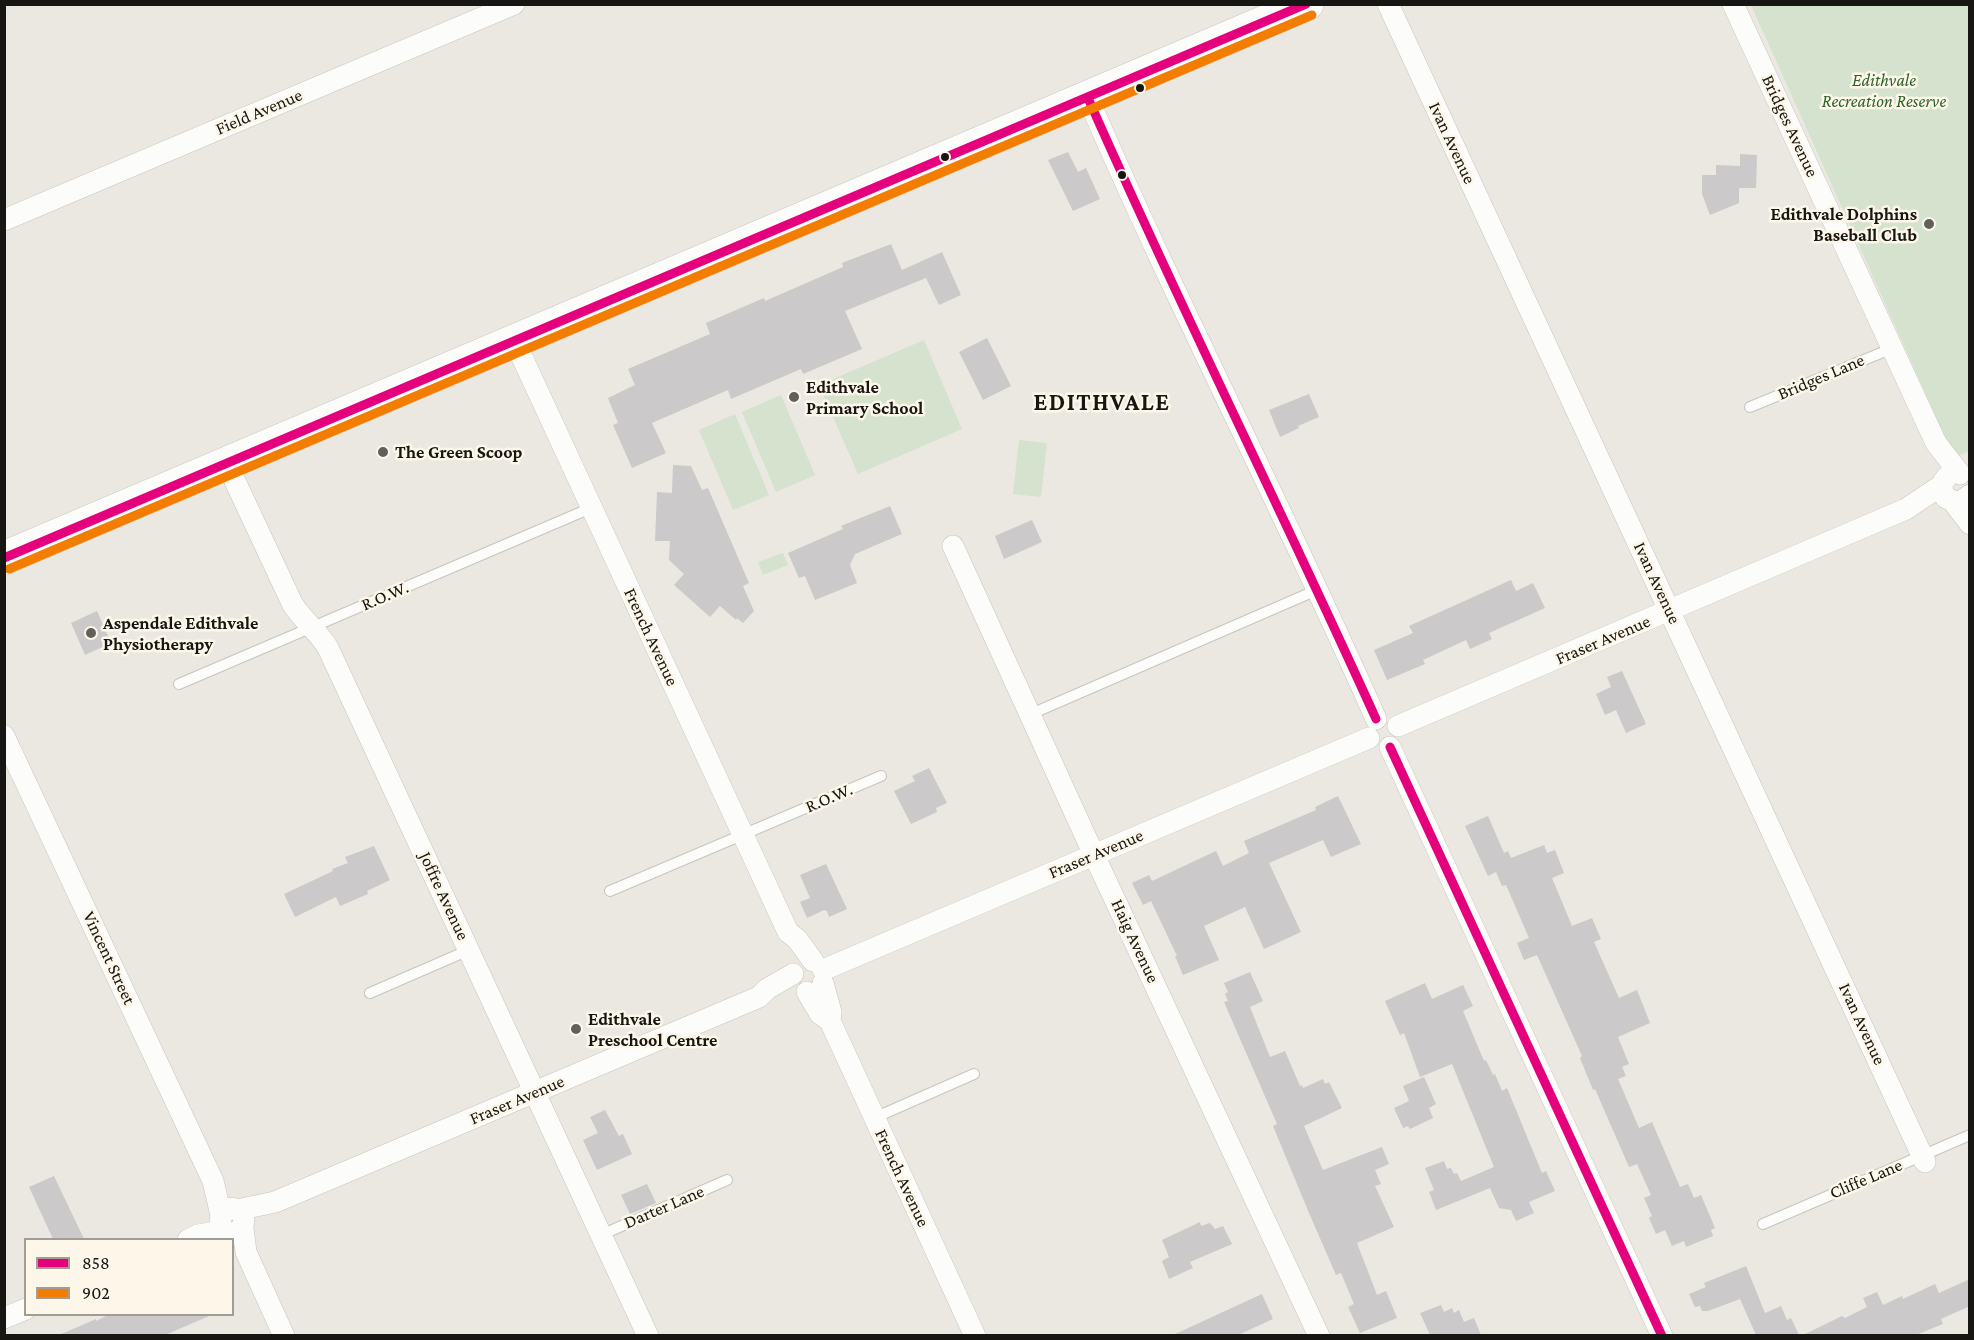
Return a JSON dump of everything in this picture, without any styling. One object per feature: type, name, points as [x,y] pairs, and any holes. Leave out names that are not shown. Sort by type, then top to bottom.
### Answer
[{"type":"highway","points":[[4,558],[1088,98],[1262,13],[1307,4]]},
{"type":"street","name":"Field Avenue","points":[[4,220],[514,4]]},
{"type":"street","name":"Ivan Avenue","points":[[1388,4],[1924,1159]]},
{"type":"street","name":"Bridges Avenue","points":[[1733,4],[1936,444],[1958,486],[1970,524]]},
{"type":"street","points":[[1088,98],[1143,223],[1317,590],[1372,729],[1376,747],[1390,747],[1398,740],[1398,726],[1388,717],[1372,729]]},
{"type":"street","name":"French Avenue","points":[[515,342],[788,932],[786,941],[807,976],[820,1014],[830,1020],[975,1335]]},
{"type":"street","name":"Joffre Avenue","points":[[227,464],[291,603],[328,648],[648,1335]]},
{"type":"street","name":"Fraser Avenue","points":[[1398,726],[1670,612],[1958,486]]},
{"type":"street","name":"Haig Avenue","points":[[953,546],[1094,855],[1319,1335]]},
{"type":"street","name":"Fraser Avenue","points":[[193,1237],[759,997],[767,989],[807,976],[1094,855],[1372,729]]},
{"type":"street","name":"Vincent Street","points":[[4,736],[284,1335]]},
{"type":"street","points":[[1390,747],[1662,1335]]},
{"type":"street","points":[[4,1318],[24,1310]]},
{"type":"lane","name":"Bridges Lane","points":[[1750,407],[1893,348]]},
{"type":"lane","name":"R.O.W.","points":[[179,684],[591,508]]},
{"type":"lane","points":[[1031,714],[1047,705],[1317,590]]},
{"type":"lane","name":"R.O.W.","points":[[610,891],[881,776]]},
{"type":"lane","points":[[370,993],[469,950]]},
{"type":"lane","points":[[874,1118],[974,1074]]},
{"type":"lane","name":"Cliffe Lane","points":[[1763,1224],[1924,1159],[1970,1135]]},
{"type":"lane","name":"Darter Lane","points":[[601,1235],[728,1180]]},
{"type":"green space","name":"Edithvale Recreation Reserve","points":[[1751,5],[1969,5],[1969,451],[1954,457]]},
{"type":"green space","points":[[924,340],[962,429],[858,474],[819,385]]},
{"type":"green space","points":[[781,395],[815,475],[776,492],[742,412]]},
{"type":"green space","points":[[735,414],[769,495],[733,510],[699,430]]},
{"type":"green space","points":[[1019,440],[1047,443],[1041,497],[1013,494]]},
{"type":"green space","points":[[783,553],[788,565],[763,575],[758,562]]},
{"type":"building","points":[[1068,152],[1078,172],[1086,168],[1100,199],[1073,211],[1048,160]]},
{"type":"building","points":[[1740,154],[1757,155],[1756,188],[1739,188],[1739,203],[1710,215],[1702,194],[1702,175],[1716,175],[1716,165],[1740,166]]},
{"type":"building","points":[[891,244],[902,270],[942,252],[961,295],[939,305],[926,278],[845,311],[862,349],[803,374],[801,369],[731,399],[728,390],[652,423],[666,453],[632,468],[613,425],[618,423],[608,398],[635,385],[628,369],[710,334],[706,323],[764,298],[765,301],[843,267],[842,263]]},
{"type":"building","points":[[987,338],[1011,386],[983,400],[959,352]]},
{"type":"building","points":[[1309,394],[1319,417],[1280,437],[1269,410]]},
{"type":"building","points":[[673,465],[691,466],[702,490],[708,488],[749,583],[743,586],[754,611],[743,623],[720,606],[710,617],[674,585],[684,574],[669,560],[670,541],[655,541],[657,492],[672,493]]},
{"type":"building","points":[[890,506],[902,534],[855,554],[850,565],[857,583],[815,600],[805,576],[799,578],[788,553],[843,529],[841,526]]},
{"type":"building","points":[[1032,520],[1042,542],[1004,559],[995,536]]},
{"type":"building","points":[[1511,580],[1516,591],[1533,583],[1545,608],[1489,633],[1492,639],[1470,649],[1466,640],[1423,660],[1425,664],[1387,680],[1374,650],[1413,633],[1409,626]]},
{"type":"building","name":"Aspendale Edithvale Physiotherapy","points":[[97,611],[111,643],[85,655],[71,623]]},
{"type":"building","points":[[1622,671],[1646,724],[1626,733],[1616,710],[1605,715],[1596,694],[1611,687],[1607,677]]},
{"type":"building","points":[[929,768],[947,803],[936,808],[937,812],[911,824],[894,791],[915,781],[912,776]]},
{"type":"building","points":[[1338,796],[1361,844],[1331,857],[1323,840],[1269,863],[1301,932],[1264,949],[1245,907],[1204,926],[1219,960],[1183,975],[1175,956],[1177,956],[1151,901],[1143,905],[1132,883],[1149,875],[1152,881],[1216,851],[1223,866],[1249,853],[1244,841],[1316,810],[1315,807]]},
{"type":"building","points":[[1488,816],[1504,853],[1508,851],[1511,858],[1544,845],[1547,853],[1555,850],[1564,873],[1552,878],[1572,926],[1592,918],[1601,939],[1594,942],[1619,998],[1637,990],[1650,1023],[1618,1037],[1629,1064],[1622,1067],[1626,1076],[1618,1079],[1639,1128],[1652,1122],[1680,1187],[1688,1184],[1694,1198],[1701,1195],[1715,1228],[1711,1230],[1713,1236],[1686,1247],[1684,1241],[1672,1246],[1665,1230],[1656,1234],[1649,1218],[1652,1216],[1644,1198],[1651,1195],[1637,1164],[1629,1167],[1595,1089],[1593,1090],[1580,1058],[1582,1056],[1537,955],[1524,960],[1517,943],[1529,938],[1506,885],[1502,886],[1496,872],[1488,876],[1465,826]]},
{"type":"building","points":[[374,846],[390,880],[367,891],[368,894],[340,906],[336,897],[295,917],[284,894],[348,863],[345,857]]},
{"type":"building","points":[[826,864],[847,909],[829,917],[827,911],[824,910],[807,918],[800,902],[810,898],[800,875]]},
{"type":"building","points":[[1250,972],[1263,1001],[1250,1007],[1270,1057],[1285,1051],[1300,1086],[1302,1085],[1303,1088],[1323,1079],[1325,1084],[1329,1082],[1342,1108],[1304,1126],[1323,1170],[1382,1147],[1389,1164],[1375,1170],[1381,1184],[1375,1186],[1394,1227],[1357,1243],[1377,1295],[1386,1291],[1397,1318],[1360,1333],[1348,1307],[1354,1304],[1341,1273],[1336,1275],[1309,1213],[1273,1126],[1277,1124],[1224,1002],[1228,1001],[1225,994],[1228,992],[1224,983]]},
{"type":"building","points":[[1425,983],[1432,999],[1463,985],[1473,1006],[1463,1011],[1484,1061],[1486,1060],[1493,1075],[1495,1074],[1502,1091],[1507,1088],[1542,1173],[1546,1171],[1555,1191],[1529,1202],[1534,1213],[1516,1221],[1511,1210],[1499,1208],[1490,1188],[1436,1210],[1429,1192],[1434,1190],[1425,1168],[1444,1161],[1447,1169],[1451,1168],[1454,1174],[1457,1173],[1461,1181],[1494,1167],[1452,1064],[1420,1077],[1404,1033],[1400,1035],[1385,1001]]},
{"type":"building","points":[[1424,1077],[1436,1104],[1429,1108],[1433,1118],[1410,1129],[1408,1126],[1403,1128],[1394,1108],[1409,1101],[1403,1086]]},
{"type":"building","points":[[605,1110],[619,1136],[623,1134],[632,1154],[597,1170],[583,1140],[598,1133],[590,1117]]},
{"type":"building","points":[[54,1176],[84,1238],[53,1238],[29,1187]]},
{"type":"building","points":[[647,1184],[656,1203],[630,1214],[621,1195]]},
{"type":"building","points":[[1200,1222],[1201,1226],[1210,1223],[1215,1229],[1223,1226],[1232,1244],[1190,1262],[1193,1268],[1169,1279],[1162,1261],[1169,1257],[1162,1240]]},
{"type":"building","points":[[1746,1266],[1765,1313],[1781,1306],[1787,1320],[1791,1318],[1799,1335],[1756,1335],[1740,1299],[1708,1311],[1702,1311],[1700,1306],[1695,1307],[1689,1294],[1706,1287],[1704,1283]]},
{"type":"building","points":[[1970,1279],[1970,1306],[1941,1319],[1943,1324],[1916,1335],[1803,1335],[1867,1307],[1863,1298],[1877,1292],[1883,1305],[1902,1296],[1903,1299],[1935,1284],[1939,1293]]},
{"type":"building","points":[[1262,1294],[1273,1319],[1238,1335],[1173,1335]]},
{"type":"building","points":[[1441,1305],[1444,1312],[1452,1308],[1454,1313],[1459,1310],[1464,1322],[1474,1318],[1481,1335],[1430,1335],[1420,1313]]},
{"type":"building","points":[[106,1316],[209,1316],[165,1335],[59,1335],[96,1319],[96,1321]]},
{"type":"transit line","name":"858","points":[[4,558],[1306,4]]},
{"type":"transit line","name":"902","points":[[9,569],[1312,15]]},
{"type":"transit line","name":"858","points":[[1088,98],[1376,719]]},
{"type":"transit line","name":"858","points":[[1390,747],[1662,1336]]},
{"type":"place","name":"Edithvale Dolphins Baseball Club","points":[[1929,224]]},
{"type":"place","name":"Edithvale Primary School","points":[[794,397]]},
{"type":"place","name":"The Green Scoop","points":[[383,452]]},
{"type":"place","name":"Aspendale Edithvale Physiotherapy","points":[[91,633]]},
{"type":"place","name":"Edithvale Preschool Centre","points":[[576,1029]]},
{"type":"district","name":"EDITHVALE","points":[[1102,403]]}]
